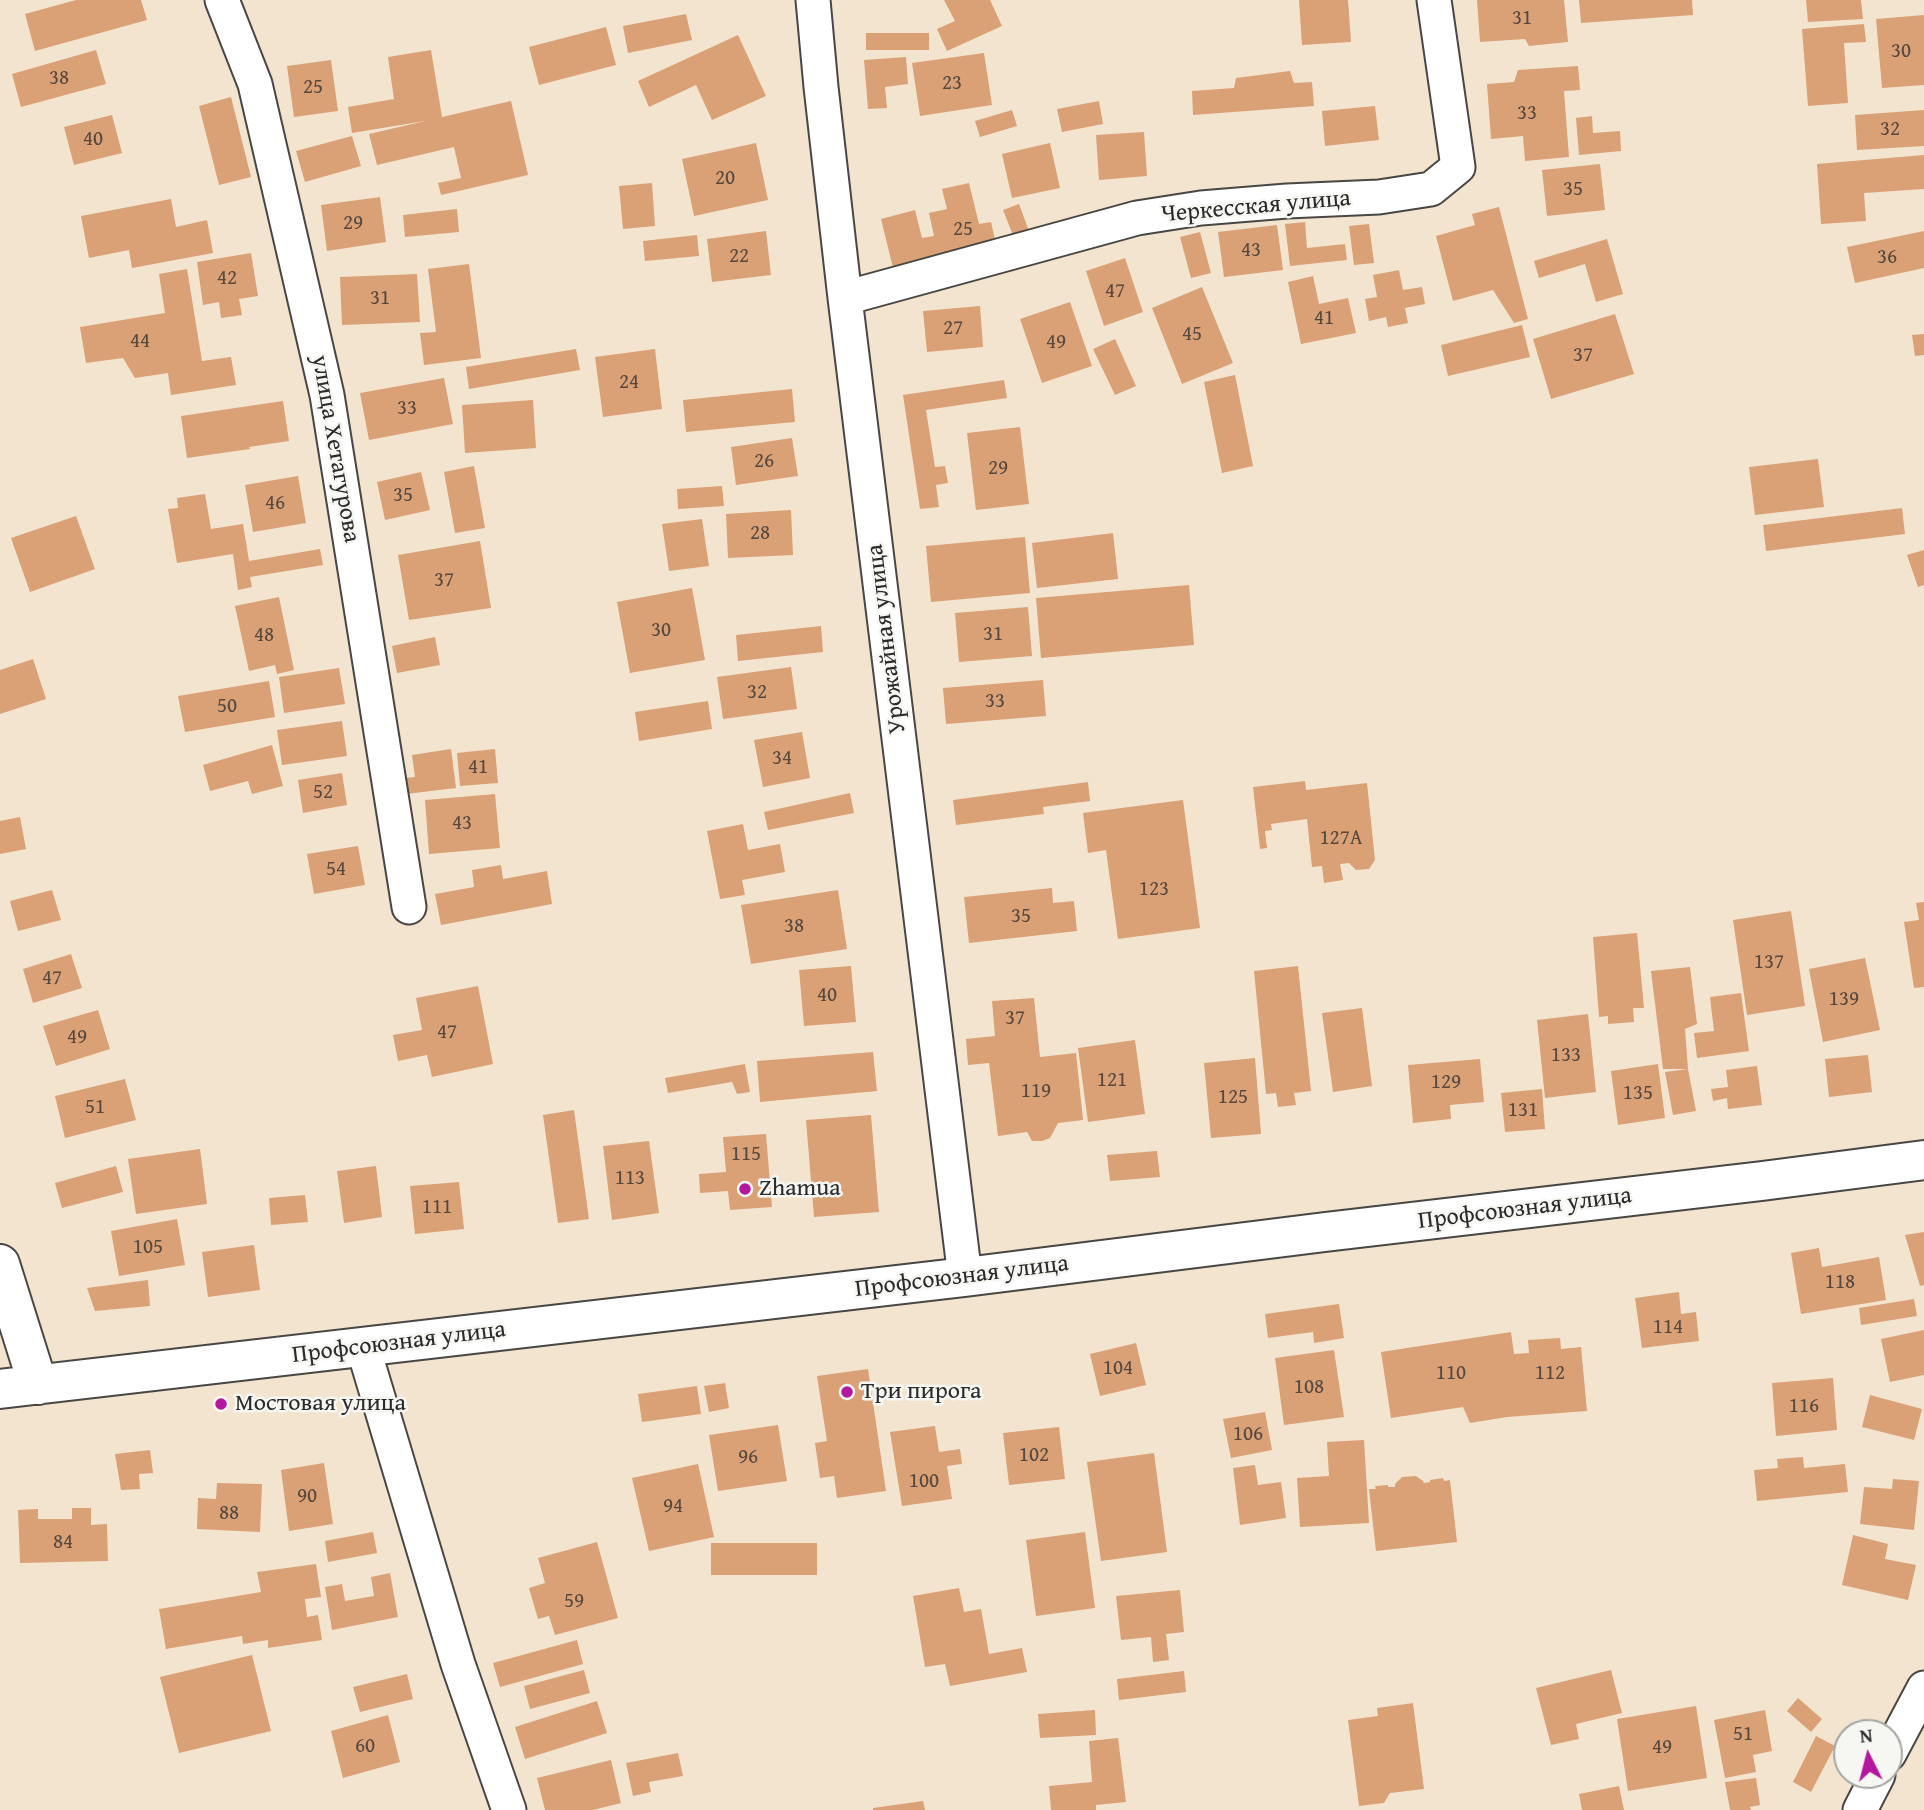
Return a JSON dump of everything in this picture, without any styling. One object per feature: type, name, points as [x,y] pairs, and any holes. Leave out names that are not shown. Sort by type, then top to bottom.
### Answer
[{"type":"street","name":"улица Хетагурова","points":[[222,0],[255,84],[327,395],[409,907]]},
{"type":"street","name":"Урожайная улица","points":[[813,0],[845,298],[965,1277]]},
{"type":"street","name":"Черкесская улица","points":[[845,298],[1137,218],[1201,208],[1379,197],[1431,189],[1458,167],[1434,0]]},
{"type":"street","name":"Профсоюзная улица","points":[[0,1390],[965,1277],[1924,1160]]},
{"type":"street","points":[[0,1264],[38,1385]]},
{"type":"street","points":[[363,1347],[458,1664],[509,1810]]},
{"type":"street","points":[[1903,1728],[1924,1688]]},
{"type":"street","points":[[1860,1810],[1871,1789]]},
{"type":"building","points":[[76,0],[141,0],[147,20],[35,51],[25,14]]},
{"type":"building","points":[[944,0],[990,0],[1002,26],[947,51],[937,29],[955,21]]},
{"type":"building","points":[[1299,0],[1348,0],[1351,42],[1302,45]]},
{"type":"building","points":[[1477,0],[1564,0],[1568,42],[1529,46],[1525,39],[1480,42]]},
{"type":"building","points":[[1579,0],[1692,0],[1693,15],[1581,23]]},
{"type":"building","points":[[1806,0],[1861,0],[1863,19],[1808,22]]},
{"type":"building","points":[[686,14],[692,40],[628,53],[623,26]]},
{"type":"building","points":[[1924,15],[1924,85],[1882,88],[1876,19]]},
{"type":"building","points":[[1864,24],[1866,42],[1844,43],[1848,103],[1808,106],[1802,29]]},
{"type":"building","points":[[606,27],[616,65],[539,85],[529,47]]},
{"type":"building","points":[[866,33],[929,33],[929,50],[866,50]]},
{"type":"building","points":[[738,35],[766,96],[712,120],[696,85],[649,107],[638,81]]},
{"type":"building","points":[[96,50],[106,84],[21,107],[12,74]]},
{"type":"building","points":[[431,50],[442,117],[511,101],[528,175],[441,195],[438,183],[461,178],[454,147],[377,165],[369,134],[425,121],[352,133],[348,107],[394,99],[388,57]]},
{"type":"building","points":[[984,53],[992,105],[920,116],[912,63]]},
{"type":"building","points":[[906,57],[908,84],[885,87],[887,108],[868,109],[864,60]]},
{"type":"building","points":[[331,60],[338,111],[294,117],[287,66]]},
{"type":"building","points":[[1578,66],[1580,90],[1564,91],[1569,157],[1525,161],[1523,136],[1491,139],[1487,84],[1514,82],[1518,70]]},
{"type":"building","points":[[1290,71],[1294,83],[1312,82],[1314,106],[1193,115],[1192,91],[1234,88],[1236,78]]},
{"type":"building","points":[[231,97],[251,177],[219,185],[199,106]]},
{"type":"building","points":[[1099,101],[1103,124],[1062,132],[1057,109]]},
{"type":"building","points":[[1375,106],[1379,140],[1325,146],[1322,111]]},
{"type":"building","points":[[1012,110],[1017,126],[980,137],[975,121]]},
{"type":"building","points":[[1924,110],[1924,146],[1857,150],[1855,115]]},
{"type":"building","points":[[112,115],[122,153],[74,165],[64,127]]},
{"type":"building","points":[[1592,116],[1593,133],[1620,131],[1621,151],[1579,155],[1576,118]]},
{"type":"building","points":[[1144,132],[1147,176],[1099,180],[1096,135]]},
{"type":"building","points":[[352,136],[361,166],[305,182],[296,151]]},
{"type":"building","points":[[756,143],[768,200],[694,216],[682,159]]},
{"type":"building","points":[[1050,143],[1060,188],[1012,198],[1002,154]]},
{"type":"building","points":[[1924,155],[1924,189],[1864,193],[1866,221],[1821,224],[1817,164]]},
{"type":"building","points":[[1600,164],[1605,210],[1547,216],[1542,170]]},
{"type":"building","points":[[652,183],[655,226],[623,229],[619,186]]},
{"type":"building","points":[[969,183],[979,224],[991,222],[996,244],[893,268],[881,219],[915,210],[922,238],[934,236],[929,213],[947,209],[942,189]]},
{"type":"building","points":[[380,197],[386,242],[327,251],[321,205]]},
{"type":"building","points":[[171,199],[176,227],[207,220],[213,253],[132,268],[129,250],[89,258],[81,216]]},
{"type":"building","points":[[1019,204],[1030,234],[1015,240],[1003,210]]},
{"type":"building","points":[[1499,207],[1528,319],[1514,323],[1493,290],[1453,301],[1436,236],[1475,225],[1472,214]]},
{"type":"building","points":[[457,209],[459,232],[405,237],[403,215]]},
{"type":"building","points":[[1305,222],[1307,248],[1345,244],[1347,260],[1290,266],[1285,224]]},
{"type":"building","points":[[1369,224],[1374,263],[1354,265],[1349,226]]},
{"type":"building","points":[[1277,225],[1283,270],[1224,277],[1218,232]]},
{"type":"building","points":[[766,231],[771,275],[712,282],[707,239]]},
{"type":"building","points":[[1924,231],[1924,268],[1855,283],[1847,247]]},
{"type":"building","points":[[1200,232],[1211,273],[1191,278],[1180,237]]},
{"type":"building","points":[[697,235],[699,256],[645,261],[643,241]]},
{"type":"building","points":[[1607,239],[1623,294],[1596,302],[1585,264],[1539,278],[1534,261]]},
{"type":"building","points":[[251,253],[258,296],[239,299],[242,315],[221,318],[219,302],[203,305],[197,262]]},
{"type":"building","points":[[1125,258],[1143,312],[1104,326],[1086,271]]},
{"type":"building","points":[[469,264],[481,358],[424,365],[420,333],[436,332],[428,269]]},
{"type":"building","points":[[187,269],[202,361],[231,357],[236,385],[171,395],[168,373],[135,378],[123,358],[86,363],[80,327],[165,313],[159,274]]},
{"type":"building","points":[[1399,270],[1403,290],[1422,287],[1425,304],[1405,308],[1408,323],[1388,327],[1386,317],[1369,321],[1365,299],[1377,297],[1373,275]]},
{"type":"building","points":[[417,274],[420,322],[342,325],[340,277]]},
{"type":"building","points":[[1313,276],[1319,304],[1348,298],[1356,333],[1301,344],[1288,282]]},
{"type":"building","points":[[1202,287],[1233,363],[1182,384],[1152,308]]},
{"type":"building","points":[[1070,302],[1092,366],[1042,383],[1020,319]]},
{"type":"building","points":[[980,306],[983,347],[927,352],[923,311]]},
{"type":"building","points":[[1615,314],[1634,374],[1551,399],[1533,339]]},
{"type":"building","points":[[1522,325],[1530,357],[1448,376],[1441,345]]},
{"type":"building","points":[[1924,334],[1924,355],[1915,356],[1912,335]]},
{"type":"building","points":[[1115,339],[1136,386],[1115,395],[1093,349]]},
{"type":"building","points":[[576,349],[580,370],[469,389],[466,367]]},
{"type":"building","points":[[655,349],[662,409],[603,417],[595,357]]},
{"type":"building","points":[[1235,375],[1253,466],[1222,473],[1204,382]]},
{"type":"building","points":[[444,378],[453,424],[369,440],[360,393]]},
{"type":"building","points":[[1004,380],[1007,398],[926,410],[935,467],[945,466],[948,483],[936,485],[939,507],[920,509],[903,395]]},
{"type":"building","points":[[792,389],[795,422],[686,432],[683,400]]},
{"type":"building","points":[[533,400],[536,448],[465,453],[462,405]]},
{"type":"building","points":[[283,401],[289,441],[187,458],[181,416]]},
{"type":"building","points":[[1020,427],[1029,504],[976,510],[967,433]]},
{"type":"building","points":[[792,438],[798,476],[736,485],[731,447]]},
{"type":"building","points":[[1818,459],[1824,507],[1755,515],[1749,467]]},
{"type":"building","points":[[474,466],[485,528],[455,533],[444,472]]},
{"type":"building","points":[[421,472],[430,510],[385,520],[377,482]]},
{"type":"building","points":[[298,476],[306,523],[253,532],[245,485]]},
{"type":"building","points":[[722,486],[724,506],[678,509],[677,489]]},
{"type":"building","points":[[205,494],[211,529],[243,524],[249,561],[320,549],[323,565],[250,577],[252,587],[238,590],[233,554],[177,563],[168,509],[178,508],[177,498]]},
{"type":"building","points":[[1902,508],[1905,534],[1766,551],[1763,525]]},
{"type":"building","points":[[791,510],[793,555],[728,558],[726,514]]},
{"type":"building","points":[[76,516],[95,569],[30,592],[11,538]]},
{"type":"building","points":[[702,519],[709,566],[669,571],[662,524]]},
{"type":"building","points":[[1113,533],[1118,579],[1037,588],[1032,543]]},
{"type":"building","points":[[1025,537],[1030,593],[931,602],[926,546]]},
{"type":"building","points":[[480,541],[491,608],[409,620],[398,555]]},
{"type":"building","points":[[1924,550],[1924,585],[1918,587],[1907,555]]},
{"type":"building","points":[[1189,585],[1194,645],[1041,658],[1036,598]]},
{"type":"building","points":[[692,588],[705,660],[630,673],[617,602]]},
{"type":"building","points":[[279,597],[294,670],[277,674],[275,665],[249,671],[235,606]]},
{"type":"building","points":[[1028,607],[1032,656],[959,662],[955,613]]},
{"type":"building","points":[[821,626],[823,652],[738,661],[736,635]]},
{"type":"building","points":[[435,637],[440,665],[397,673],[392,646]]},
{"type":"building","points":[[33,659],[46,699],[0,714],[0,670]]},
{"type":"building","points":[[791,667],[797,709],[723,719],[717,677]]},
{"type":"building","points":[[339,668],[345,704],[284,713],[279,677]]},
{"type":"building","points":[[1043,680],[1046,716],[946,724],[943,688]]},
{"type":"building","points":[[269,681],[275,717],[185,732],[178,696]]},
{"type":"building","points":[[708,701],[712,729],[639,741],[635,712]]},
{"type":"building","points":[[342,721],[347,756],[282,765],[277,730]]},
{"type":"building","points":[[802,732],[810,778],[763,787],[754,740]]},
{"type":"building","points":[[272,745],[283,786],[252,794],[248,781],[210,791],[203,765]]},
{"type":"building","points":[[451,749],[456,788],[406,794],[404,778],[415,777],[412,755]]},
{"type":"building","points":[[495,749],[498,783],[460,786],[457,753]]},
{"type":"building","points":[[342,773],[347,805],[303,813],[298,780]]},
{"type":"building","points":[[1305,781],[1306,790],[1367,783],[1375,860],[1369,869],[1356,870],[1349,863],[1340,864],[1343,880],[1324,883],[1322,866],[1312,867],[1307,819],[1271,824],[1272,830],[1265,831],[1267,848],[1260,849],[1253,787]]},
{"type":"building","points":[[1088,782],[1090,801],[1043,807],[1044,814],[956,825],[953,800]]},
{"type":"building","points":[[850,793],[854,813],[768,830],[764,812]]},
{"type":"building","points":[[495,794],[500,848],[429,854],[425,800]]},
{"type":"building","points":[[1183,800],[1200,928],[1118,939],[1106,850],[1088,853],[1083,813]]},
{"type":"building","points":[[20,817],[26,849],[0,854],[0,821]]},
{"type":"building","points":[[743,824],[748,850],[780,844],[785,872],[742,880],[745,895],[720,899],[707,831]]},
{"type":"building","points":[[358,846],[365,885],[314,894],[307,854]]},
{"type":"building","points":[[501,865],[503,879],[547,871],[552,904],[441,925],[435,894],[474,887],[472,870]]},
{"type":"building","points":[[1052,888],[1053,903],[1074,901],[1077,931],[969,943],[964,897]]},
{"type":"building","points":[[52,890],[61,920],[18,931],[10,901]]},
{"type":"building","points":[[838,890],[847,949],[751,964],[741,905]]},
{"type":"building","points":[[1924,902],[1924,987],[1914,988],[1904,922],[1919,920],[1916,903]]},
{"type":"building","points":[[1791,911],[1805,1006],[1747,1015],[1733,920]]},
{"type":"building","points":[[1637,933],[1644,1008],[1633,1008],[1634,1022],[1608,1024],[1608,1016],[1599,1017],[1593,937]]},
{"type":"building","points":[[71,954],[82,988],[33,1003],[23,969]]},
{"type":"building","points":[[1865,958],[1880,1030],[1823,1042],[1809,969]]},
{"type":"building","points":[[851,966],[856,1022],[804,1026],[799,970]]},
{"type":"building","points":[[1298,966],[1311,1091],[1294,1093],[1296,1105],[1278,1107],[1276,1093],[1266,1094],[1254,971]]},
{"type":"building","points":[[1690,967],[1697,1024],[1685,1029],[1688,1069],[1663,1069],[1651,971]]},
{"type":"building","points":[[478,986],[493,1064],[432,1077],[427,1055],[398,1061],[393,1035],[422,1030],[416,998]]},
{"type":"building","points":[[1741,993],[1749,1051],[1697,1058],[1694,1033],[1714,1031],[1710,997]]},
{"type":"building","points":[[1034,998],[1040,1057],[1076,1053],[1083,1120],[1058,1123],[1050,1138],[1042,1141],[1032,1141],[1027,1132],[998,1136],[989,1063],[968,1065],[966,1039],[995,1036],[992,1001]]},
{"type":"building","points":[[1362,1008],[1372,1086],[1333,1092],[1322,1013]]},
{"type":"building","points":[[98,1010],[110,1049],[56,1066],[43,1026]]},
{"type":"building","points":[[1588,1014],[1596,1092],[1545,1098],[1537,1020]]},
{"type":"building","points":[[1135,1040],[1145,1114],[1088,1122],[1078,1048]]},
{"type":"building","points":[[873,1052],[877,1091],[760,1102],[757,1061]]},
{"type":"building","points":[[1868,1055],[1872,1092],[1829,1097],[1825,1059]]},
{"type":"building","points":[[1255,1058],[1261,1134],[1211,1138],[1204,1063]]},
{"type":"building","points":[[1480,1059],[1484,1102],[1450,1105],[1451,1119],[1413,1123],[1408,1065]]},
{"type":"building","points":[[745,1064],[750,1092],[737,1094],[732,1082],[668,1093],[665,1078]]},
{"type":"building","points":[[1658,1064],[1665,1118],[1618,1125],[1611,1071]]},
{"type":"building","points":[[1757,1066],[1762,1105],[1728,1109],[1727,1098],[1713,1101],[1711,1089],[1728,1087],[1726,1070]]},
{"type":"building","points":[[1688,1069],[1696,1111],[1673,1115],[1665,1072]]},
{"type":"building","points":[[125,1079],[136,1120],[65,1138],[55,1096]]},
{"type":"building","points":[[1542,1089],[1545,1129],[1505,1132],[1501,1093]]},
{"type":"building","points":[[574,1110],[589,1219],[558,1223],[543,1115]]},
{"type":"building","points":[[871,1115],[879,1212],[814,1217],[806,1120]]},
{"type":"building","points":[[766,1134],[772,1207],[730,1210],[728,1191],[700,1193],[699,1174],[726,1172],[723,1137]]},
{"type":"building","points":[[649,1141],[659,1213],[612,1220],[603,1146]]},
{"type":"building","points":[[200,1149],[207,1204],[136,1214],[128,1159]]},
{"type":"building","points":[[1157,1151],[1160,1177],[1110,1181],[1107,1155]]},
{"type":"building","points":[[116,1166],[123,1192],[62,1208],[55,1183]]},
{"type":"building","points":[[376,1166],[382,1217],[344,1223],[337,1171]]},
{"type":"building","points":[[459,1182],[464,1229],[415,1234],[410,1186]]},
{"type":"building","points":[[305,1195],[308,1222],[271,1225],[269,1198]]},
{"type":"building","points":[[177,1219],[185,1265],[119,1276],[111,1231]]},
{"type":"building","points":[[1924,1232],[1924,1285],[1920,1286],[1905,1235]]},
{"type":"building","points":[[254,1245],[260,1290],[208,1297],[202,1252]]},
{"type":"building","points":[[1819,1248],[1822,1267],[1879,1257],[1886,1300],[1801,1314],[1791,1253]]},
{"type":"building","points":[[148,1280],[150,1306],[95,1311],[87,1288]]},
{"type":"building","points":[[1679,1292],[1681,1314],[1696,1312],[1699,1341],[1642,1348],[1635,1298]]},
{"type":"building","points":[[1914,1299],[1917,1316],[1861,1325],[1859,1308]]},
{"type":"building","points":[[1339,1304],[1344,1338],[1314,1343],[1313,1332],[1268,1338],[1265,1314]]},
{"type":"building","points":[[1924,1330],[1924,1375],[1890,1382],[1881,1339]]},
{"type":"building","points":[[1511,1332],[1514,1354],[1529,1353],[1528,1340],[1560,1338],[1561,1349],[1581,1347],[1587,1411],[1507,1417],[1470,1423],[1463,1407],[1391,1418],[1381,1352]]},
{"type":"building","points":[[1136,1343],[1146,1385],[1100,1396],[1090,1354]]},
{"type":"building","points":[[1334,1350],[1344,1417],[1284,1425],[1275,1358]]},
{"type":"building","points":[[868,1369],[886,1491],[837,1498],[834,1476],[820,1478],[815,1443],[827,1441],[817,1376]]},
{"type":"building","points":[[1833,1378],[1837,1430],[1776,1436],[1772,1383]]},
{"type":"building","points":[[725,1383],[729,1408],[709,1412],[704,1386]]},
{"type":"building","points":[[697,1386],[701,1414],[642,1422],[638,1394]]},
{"type":"building","points":[[1870,1395],[1922,1409],[1914,1440],[1862,1427]]},
{"type":"building","points":[[1265,1412],[1272,1450],[1231,1458],[1223,1419]]},
{"type":"building","points":[[778,1425],[787,1481],[718,1491],[709,1435]]},
{"type":"building","points":[[935,1426],[939,1452],[960,1449],[962,1464],[947,1466],[952,1499],[902,1506],[890,1432]]},
{"type":"building","points":[[1059,1427],[1065,1479],[1009,1485],[1003,1433]]},
{"type":"building","points":[[1364,1440],[1369,1523],[1300,1527],[1297,1478],[1329,1476],[1327,1442]]},
{"type":"building","points":[[150,1450],[153,1473],[139,1474],[140,1489],[121,1490],[115,1454]]},
{"type":"building","points":[[1154,1453],[1167,1552],[1101,1561],[1087,1462]]},
{"type":"building","points":[[1803,1457],[1804,1468],[1845,1464],[1848,1492],[1757,1501],[1754,1470],[1778,1468],[1777,1459]]},
{"type":"building","points":[[324,1463],[333,1524],[289,1531],[281,1470]]},
{"type":"building","points":[[698,1464],[714,1537],[649,1551],[632,1478]]},
{"type":"building","points":[[1255,1465],[1258,1485],[1281,1482],[1286,1518],[1240,1525],[1233,1468]]},
{"type":"building","points":[[1416,1476],[1424,1483],[1443,1478],[1444,1481],[1450,1480],[1457,1542],[1376,1551],[1369,1489],[1388,1485],[1395,1487],[1402,1477]]},
{"type":"building","points":[[1893,1479],[1919,1481],[1914,1530],[1860,1524],[1864,1487],[1892,1489]]},
{"type":"building","points":[[217,1483],[262,1484],[260,1532],[197,1529],[198,1498],[216,1499]]},
{"type":"building","points":[[72,1508],[91,1508],[91,1525],[107,1524],[108,1561],[20,1563],[18,1510],[38,1509],[38,1519],[72,1519]]},
{"type":"building","points":[[373,1532],[377,1553],[328,1562],[325,1541]]},
{"type":"building","points":[[1085,1532],[1095,1608],[1036,1616],[1026,1540]]},
{"type":"building","points":[[1853,1535],[1888,1544],[1885,1559],[1916,1565],[1908,1600],[1842,1585]]},
{"type":"building","points":[[597,1542],[618,1618],[555,1635],[549,1616],[538,1619],[529,1588],[545,1583],[538,1558]]},
{"type":"building","points":[[711,1543],[817,1543],[817,1575],[711,1575]]},
{"type":"building","points":[[316,1564],[321,1597],[305,1599],[307,1617],[318,1615],[322,1640],[268,1648],[268,1640],[243,1644],[242,1636],[166,1649],[159,1609],[261,1592],[257,1572]]},
{"type":"building","points":[[390,1573],[398,1617],[332,1630],[325,1587],[342,1584],[345,1601],[374,1596],[371,1577]]},
{"type":"building","points":[[959,1588],[964,1612],[981,1609],[989,1654],[1022,1648],[1027,1672],[950,1686],[945,1664],[925,1667],[913,1596]]},
{"type":"building","points":[[1180,1590],[1184,1632],[1166,1634],[1169,1660],[1153,1662],[1151,1637],[1121,1640],[1116,1596]]},
{"type":"building","points":[[577,1640],[583,1664],[500,1687],[493,1663]]},
{"type":"building","points":[[252,1655],[271,1731],[179,1753],[160,1677]]},
{"type":"building","points":[[584,1670],[590,1693],[530,1709],[524,1686]]},
{"type":"building","points":[[1611,1670],[1622,1713],[1576,1724],[1579,1739],[1551,1745],[1536,1688]]},
{"type":"building","points":[[1184,1671],[1186,1692],[1119,1700],[1117,1679]]},
{"type":"building","points":[[407,1674],[413,1699],[360,1712],[353,1687]]},
{"type":"building","points":[[1798,1698],[1822,1719],[1811,1732],[1787,1711]]},
{"type":"building","points":[[597,1701],[607,1733],[525,1759],[515,1727]]},
{"type":"building","points":[[1413,1703],[1424,1789],[1390,1793],[1384,1803],[1359,1806],[1348,1720],[1378,1716],[1377,1708]]},
{"type":"building","points":[[1696,1706],[1707,1778],[1628,1791],[1617,1719]]},
{"type":"building","points":[[1095,1710],[1096,1735],[1040,1738],[1038,1714]]},
{"type":"building","points":[[1765,1710],[1772,1751],[1753,1755],[1756,1772],[1725,1778],[1714,1720]]},
{"type":"building","points":[[388,1715],[400,1762],[343,1778],[331,1731]]},
{"type":"building","points":[[1816,1736],[1833,1745],[1811,1792],[1793,1782]]},
{"type":"building","points":[[1118,1738],[1126,1802],[1096,1805],[1096,1810],[1051,1810],[1049,1786],[1092,1782],[1089,1741]]},
{"type":"building","points":[[678,1753],[683,1776],[649,1782],[651,1792],[633,1796],[626,1763]]},
{"type":"building","points":[[611,1760],[621,1803],[593,1810],[545,1810],[537,1778]]},
{"type":"building","points":[[1756,1778],[1760,1805],[1750,1807],[1751,1810],[1730,1810],[1725,1782]]},
{"type":"building","points":[[1619,1786],[1624,1810],[1582,1810],[1579,1794]]},
{"type":"building","points":[[923,1801],[925,1810],[873,1810],[873,1808]]},
{"type":"place","name":"Zhamua","points":[[745,1189]]},
{"type":"place","name":"Три пирога","points":[[847,1392]]},
{"type":"place","name":"Мостовая улица","points":[[221,1404]]}]
